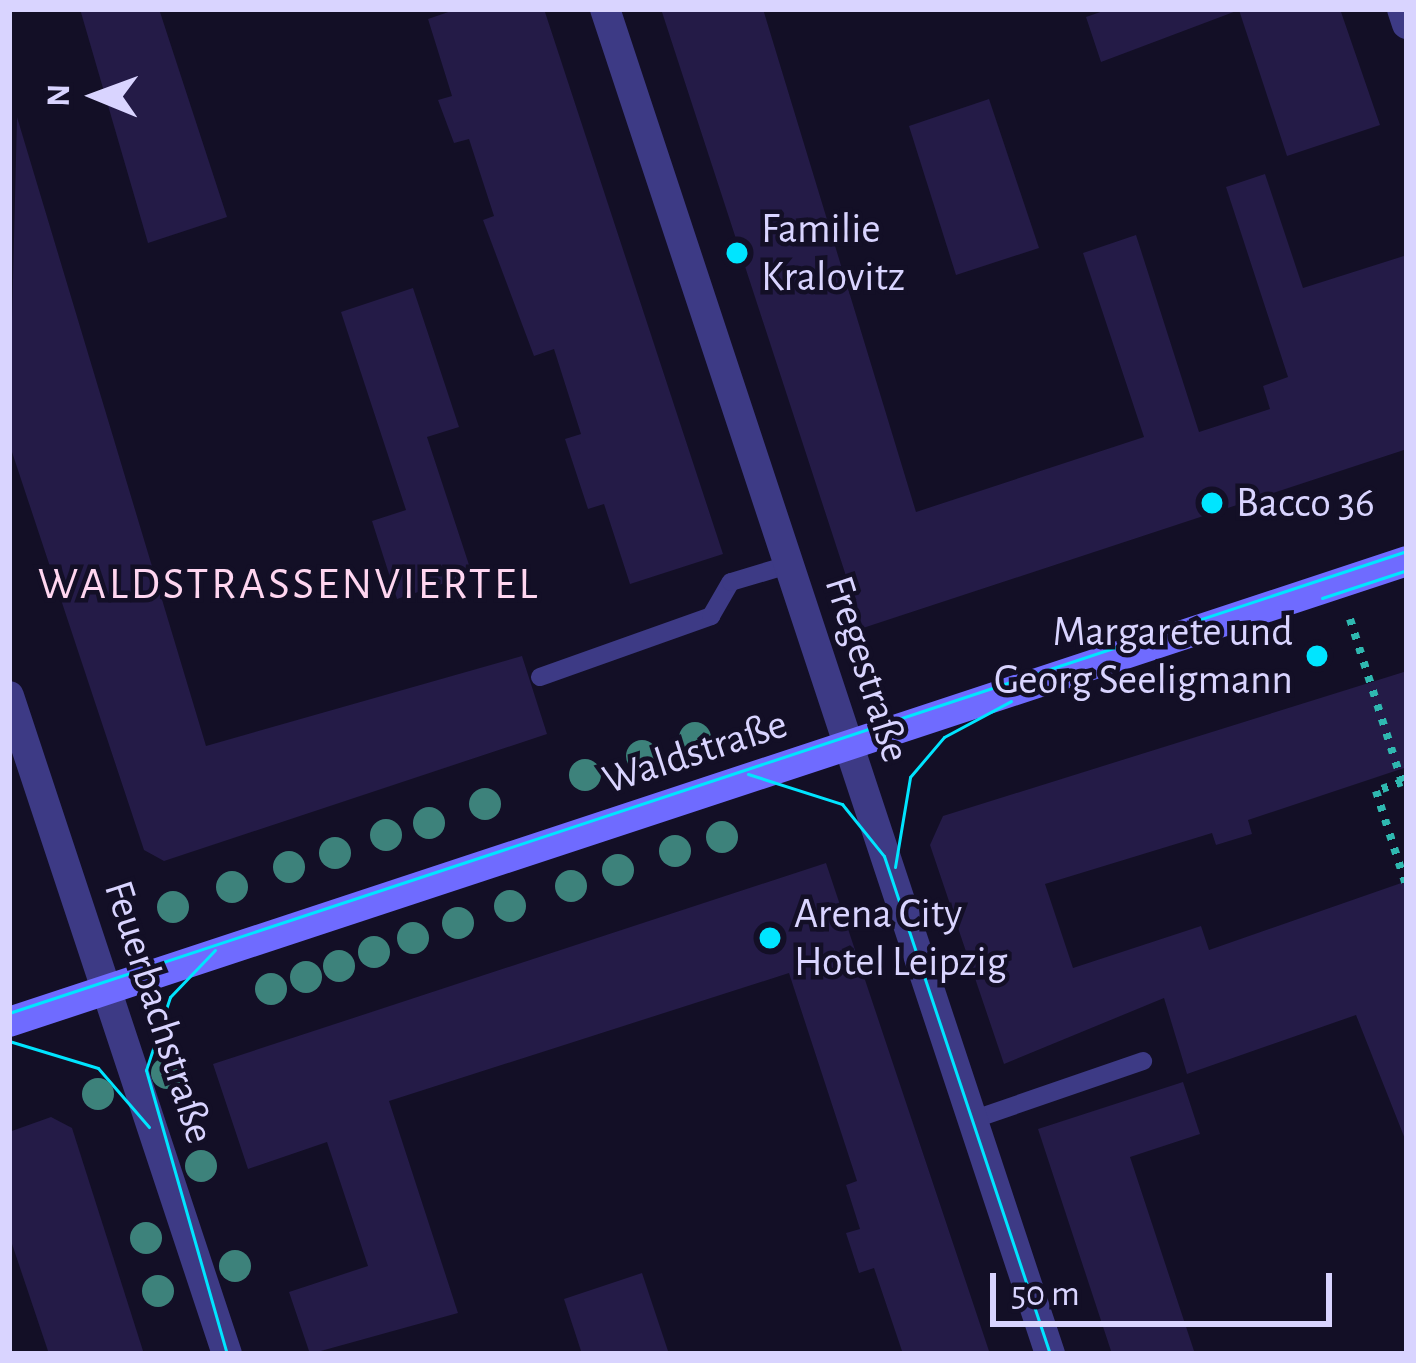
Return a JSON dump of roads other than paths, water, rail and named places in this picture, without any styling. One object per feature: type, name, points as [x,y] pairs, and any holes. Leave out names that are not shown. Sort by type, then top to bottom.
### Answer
[{"type":"main road","name":"Waldstraße","points":[[9,1022],[1407,561]]},
{"type":"street","name":"Fregestraße","points":[[605,9],[1049,1354]]},
{"type":"street","points":[[1402,9],[1407,24]]},
{"type":"street","name":"Feuerbachstraße","points":[[9,696],[227,1354]]},
{"type":"lane","points":[[540,677],[711,616],[731,582],[788,565]]},
{"type":"lane","points":[[972,1120],[1143,1061]]},
{"type":"tram line","points":[[9,1013],[1407,551]]},
{"type":"tram line","points":[[1322,598],[1407,570]]},
{"type":"tram line","points":[[895,867],[910,777],[944,737],[1011,701]]},
{"type":"tram line","points":[[748,774],[842,804],[884,856],[1050,1354]]},
{"type":"tram line","points":[[215,950],[170,997],[146,1070],[227,1354]]},
{"type":"tram line","points":[[9,1041],[98,1068],[149,1127]]},
{"type":"place","name":"Familie Kralovitz","points":[[737,253]]},
{"type":"place","name":"Bacco 36","points":[[1212,503]]},
{"type":"place","name":"Margarete und Georg Seeligmann","points":[[1317,656]]},
{"type":"place","name":"Arena City Hotel Leipzig","points":[[770,938]]},
{"type":"district","name":"WALDSTRASSENVIERTEL","points":[[289,585]]}]
